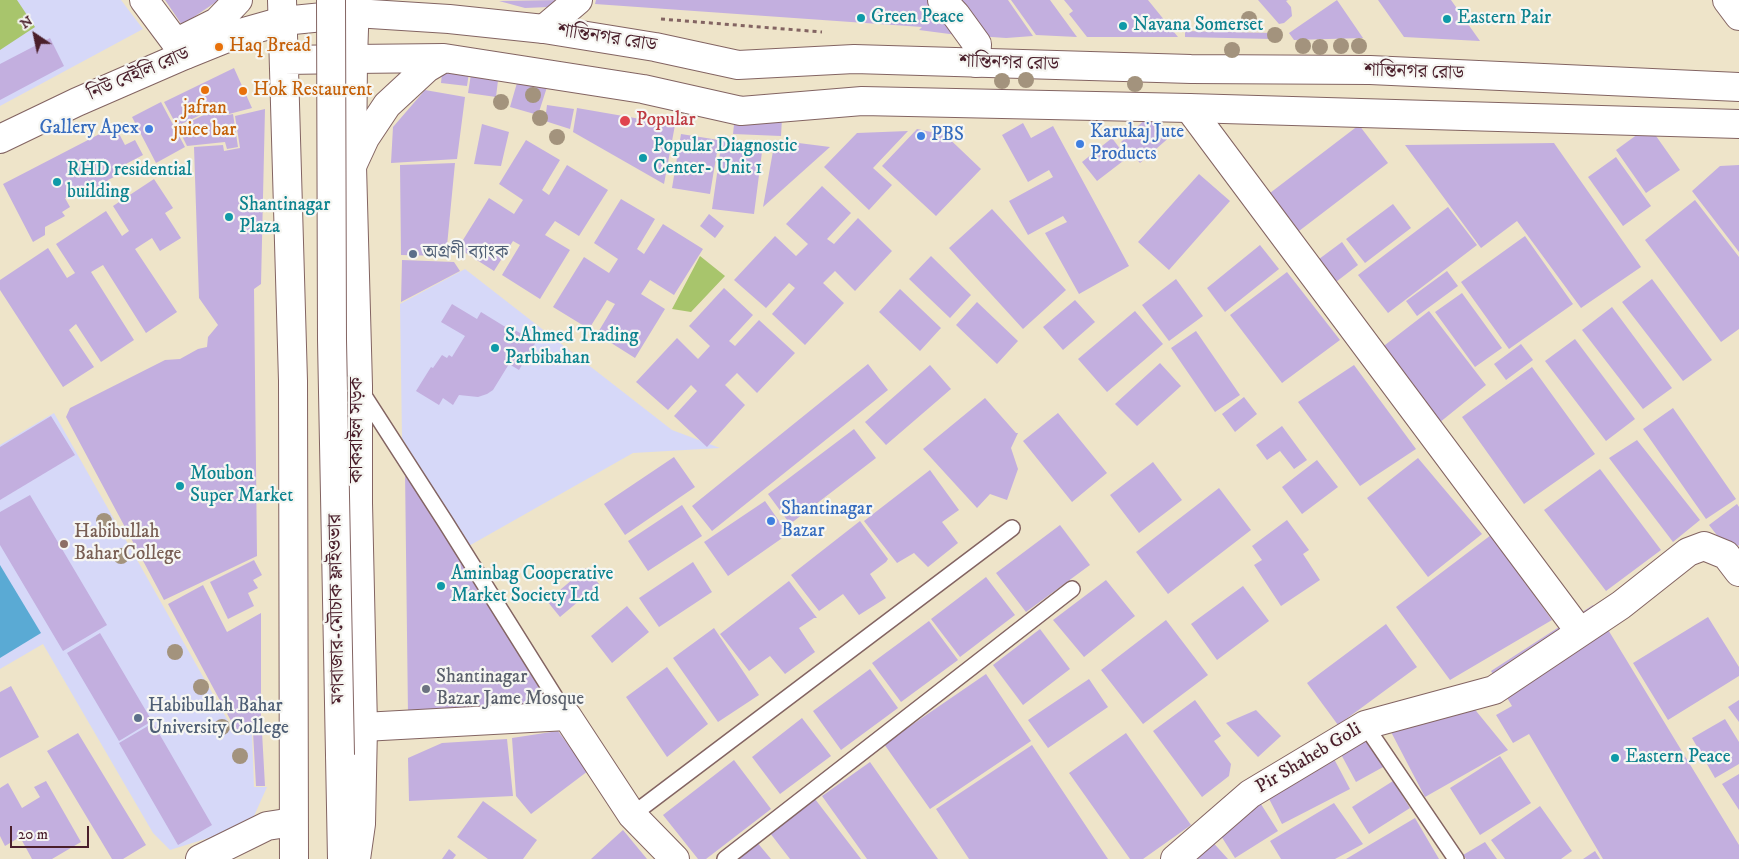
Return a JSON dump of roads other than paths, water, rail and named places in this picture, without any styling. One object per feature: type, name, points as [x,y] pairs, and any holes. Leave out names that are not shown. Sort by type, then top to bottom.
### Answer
[{"type":"main road","points":[[144,0],[180,48],[217,22],[238,0]]},
{"type":"main road","name":"মগবাজার-মৌচাক ফ্লাইওভার","points":[[331,0],[332,340],[342,859]]},
{"type":"main road","points":[[544,30],[578,0]]},
{"type":"main road","points":[[942,0],[956,15],[977,44],[976,63]]},
{"type":"main road","points":[[1727,0],[1739,16]]},
{"type":"main road","name":"শান্তিনগর রোড","points":[[282,10],[355,7],[440,9],[544,30],[655,47],[738,65],[854,59],[1191,69],[1370,70],[1739,87]]},
{"type":"main road","name":"কাকরাইল সড়ক","points":[[355,7],[352,166],[358,386],[358,503],[363,727],[361,824],[356,859]]},
{"type":"main road","points":[[282,10],[293,381],[294,859]]},
{"type":"main road","name":"নিউ বেইলি রোড","points":[[0,139],[77,102],[90,85],[180,48],[237,34],[282,10]]},
{"type":"main road","points":[[284,60],[444,58],[643,90],[742,111],[862,101],[1189,108],[1739,124]]},
{"type":"main road","points":[[352,166],[365,138],[387,105],[427,68],[444,58]]},
{"type":"main road","points":[[1191,69],[1189,108],[1580,632]]},
{"type":"main road","name":"Pir Shaheb Goli","points":[[1174,859],[1250,794],[1365,725],[1494,690],[1622,605],[1688,552],[1704,546],[1726,555],[1739,572]]},
{"type":"main road","points":[[363,727],[567,716],[632,815],[675,859]]},
{"type":"main road","points":[[200,859],[268,826],[293,822]]},
{"type":"lane","points":[[358,386],[567,716]]},
{"type":"lane","points":[[632,815],[1012,528]]},
{"type":"lane","points":[[725,859],[1072,589]]},
{"type":"lane","points":[[1365,725],[1456,859]]},
{"type":"water","points":[[0,565],[41,633],[0,658]]},
{"type":"place","name":"Green Peace","points":[[861,18]]},
{"type":"place","name":"Eastern Pair","points":[[1447,19]]},
{"type":"place","name":"Navana Somerset","points":[[1123,26]]},
{"type":"place","name":"Haq Bread","points":[[219,47]]},
{"type":"place","name":"jafran juice bar","points":[[205,90]]},
{"type":"place","name":"Hok Restaurent","points":[[243,91]]},
{"type":"place","name":"Popular","points":[[625,121]]},
{"type":"place","name":"Gallery Apex","points":[[149,129]]},
{"type":"place","name":"PBS","points":[[921,136]]},
{"type":"place","name":"Karukaj Jute Products","points":[[1080,144]]},
{"type":"place","name":"Popular Diagnostic Center- Unit 1","points":[[643,158]]},
{"type":"place","name":"RHD residential building","points":[[57,182]]},
{"type":"place","name":"Shantinagar Plaza","points":[[229,217]]},
{"type":"place","name":"অগ্রণী ব্যাংক","points":[[413,254]]},
{"type":"place","name":"S.Ahmed Trading Parbibahan","points":[[495,348]]},
{"type":"place","name":"Moubon Super Market","points":[[180,486]]},
{"type":"place","name":"Shantinagar Bazar","points":[[771,521]]},
{"type":"place","name":"Habibullah Bahar College","points":[[64,544]]},
{"type":"place","name":"Aminbag Cooperative Market Society Ltd","points":[[441,586]]},
{"type":"place","name":"Shantinagar Bazar Jame Mosque","points":[[426,689]]},
{"type":"place","name":"Habibullah Bahar University College","points":[[138,718]]},
{"type":"place","name":"Eastern Peace","points":[[1615,758]]}]
